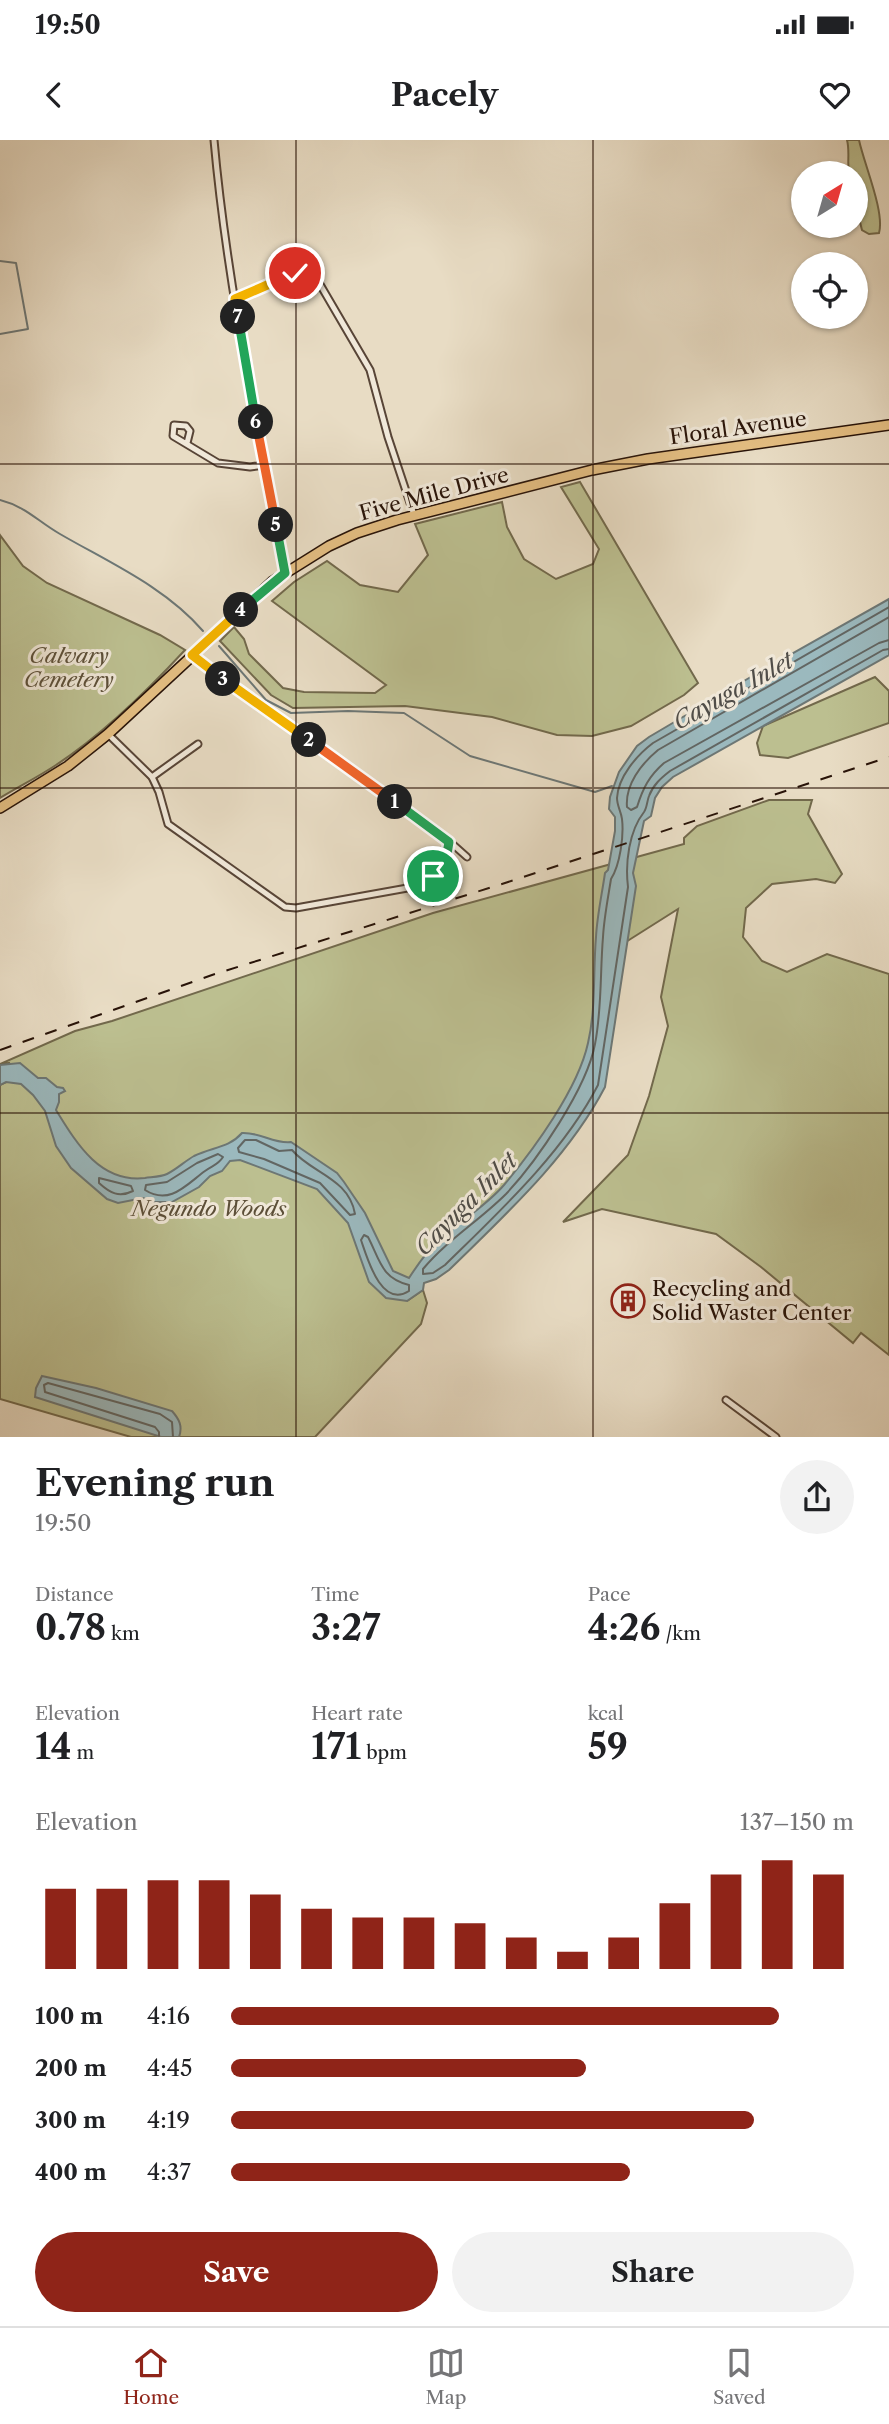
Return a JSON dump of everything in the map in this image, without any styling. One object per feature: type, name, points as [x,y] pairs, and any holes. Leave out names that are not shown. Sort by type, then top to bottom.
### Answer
[{"type":"main road","name":"Floral Avenue","points":[[592,470],[711,449],[889,425]]},
{"type":"main road","name":"Five Mile Drive","points":[[0,808],[68,766],[108,734],[285,573],[328,546],[414,515],[592,470]]},
{"type":"street","points":[[214,140],[223,225],[235,299],[285,573]]},
{"type":"street","points":[[235,299],[301,271],[318,281],[370,370],[388,437],[414,515]]},
{"type":"street","points":[[187,443],[200,454],[218,463],[250,467],[264,465]]},
{"type":"street","points":[[192,655],[467,857]]},
{"type":"street","points":[[108,734],[152,777],[169,824],[273,901],[285,907],[296,908],[424,883],[441,865],[449,842]]},
{"type":"street","points":[[152,777],[198,744]]},
{"type":"street","points":[[726,1400],[776,1437]]},
{"type":"green space","points":[[847,140],[859,140],[865,161],[849,161]]},
{"type":"green space","points":[[868,170],[877,201],[880,224],[879,233],[869,234]]},
{"type":"green space","points":[[580,482],[698,683],[684,695],[631,726],[592,736],[557,735],[492,717],[405,706],[293,708],[271,695],[220,641],[234,627],[244,639],[249,654],[283,688],[304,692],[375,693],[386,685],[272,601],[294,582],[327,561],[360,585],[398,592],[428,555],[415,524],[502,502],[507,527],[524,559],[556,579],[593,564],[599,549],[561,487]]},
{"type":"green space","name":"Calvary Cemetery","points":[[0,535],[23,566],[47,583],[160,635],[185,650],[140,696],[90,740],[49,769],[0,798]]},
{"type":"green space","points":[[875,677],[889,691],[889,723],[788,758],[760,755],[757,743],[763,726]]},
{"type":"green space","name":"Negundo Woods","points":[[769,800],[812,800],[808,814],[842,874],[835,883],[816,879],[772,884],[746,908],[743,937],[762,961],[787,972],[827,954],[889,974],[889,1355],[861,1333],[853,1343],[761,1267],[716,1234],[602,1209],[563,1222],[628,1155],[649,1096],[668,1026],[661,997],[678,909],[610,952],[594,1077],[473,1230],[407,1301],[423,1290],[427,1303],[421,1324],[315,1437],[131,1437],[0,1399],[0,1085],[6,1082],[9,1063],[0,1064],[75,1031],[433,913],[684,844],[684,838],[697,826]]},
{"type":"water","name":"Cayuga Inlet","points":[[889,599],[889,655],[673,777],[662,787],[655,798],[651,816],[644,821],[633,873],[636,886],[605,1087],[573,1138],[534,1184],[449,1270],[424,1283],[423,1290],[407,1301],[386,1298],[369,1282],[348,1223],[317,1189],[240,1160],[230,1161],[222,1171],[172,1202],[154,1202],[143,1198],[118,1203],[107,1199],[71,1168],[56,1146],[45,1111],[33,1095],[21,1084],[6,1082],[0,1085],[0,1065],[20,1063],[38,1078],[46,1078],[57,1087],[63,1088],[65,1091],[59,1094],[56,1110],[72,1136],[103,1168],[129,1178],[165,1175],[194,1156],[226,1144],[242,1133],[291,1142],[337,1173],[365,1213],[393,1271],[409,1278],[435,1244],[504,1185],[541,1136],[575,1080],[588,1043],[592,1017],[597,921],[615,831],[615,817],[609,809],[610,797],[619,772],[637,746],[749,678]]},
{"type":"water","points":[[42,1376],[96,1388],[172,1411],[180,1423],[179,1437],[161,1437],[35,1397]]},
{"type":"waterway","points":[[0,261],[16,263],[28,329],[0,334]]},
{"type":"waterway","points":[[0,500],[25,510],[60,534],[154,589],[172,601],[203,631]]},
{"type":"waterway","points":[[219,646],[266,700],[291,713],[404,713],[470,756],[595,792],[612,786]]},
{"type":"railway","points":[[0,1050],[212,975],[505,883],[889,757]]},
{"type":"place","name":"Recycling and Solid Waster Center","points":[[628,1301]]},
{"type":"route","points":[[295,273],[235,299],[285,573],[192,655],[449,842],[447,854],[433,876]]}]
